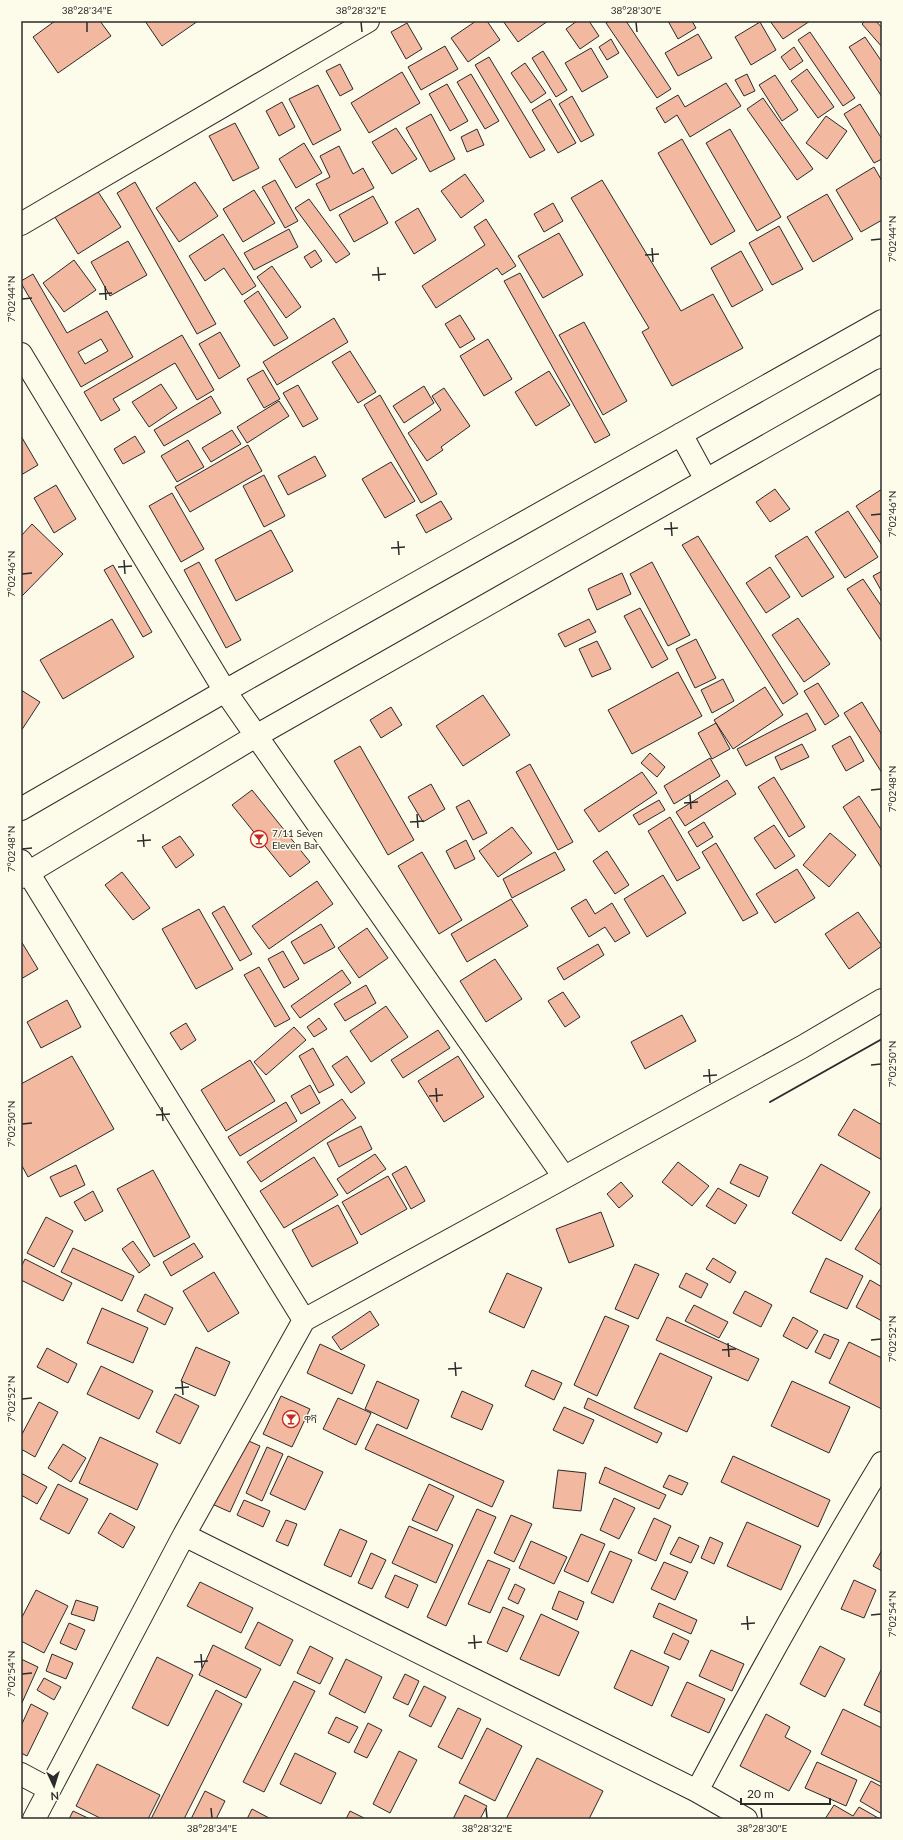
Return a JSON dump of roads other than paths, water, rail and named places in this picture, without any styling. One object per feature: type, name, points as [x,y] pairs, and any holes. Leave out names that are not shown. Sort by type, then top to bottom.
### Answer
[{"type":"street","points":[[21,224],[368,21]]},
{"type":"street","points":[[21,809],[225,691],[882,321]]},
{"type":"street","points":[[21,354],[225,691],[564,1177]]},
{"type":"street","points":[[304,1320],[24,870],[256,736],[882,380]]},
{"type":"street","points":[[681,434],[706,480]]},
{"type":"street","points":[[34,1819],[184,1535],[304,1320],[802,1047],[882,1000]]},
{"type":"street","points":[[697,1792],[754,1684],[828,1552],[882,1463]]},
{"type":"street","points":[[184,1535],[697,1792],[719,1812],[746,1819]]},
{"type":"street","points":[[21,1774],[49,1789]]},
{"type":"place","name":"7/11 Seven Eleven Bar","points":[[259,839]]},
{"type":"place","name":"ዋቫ","points":[[291,1419]]}]
